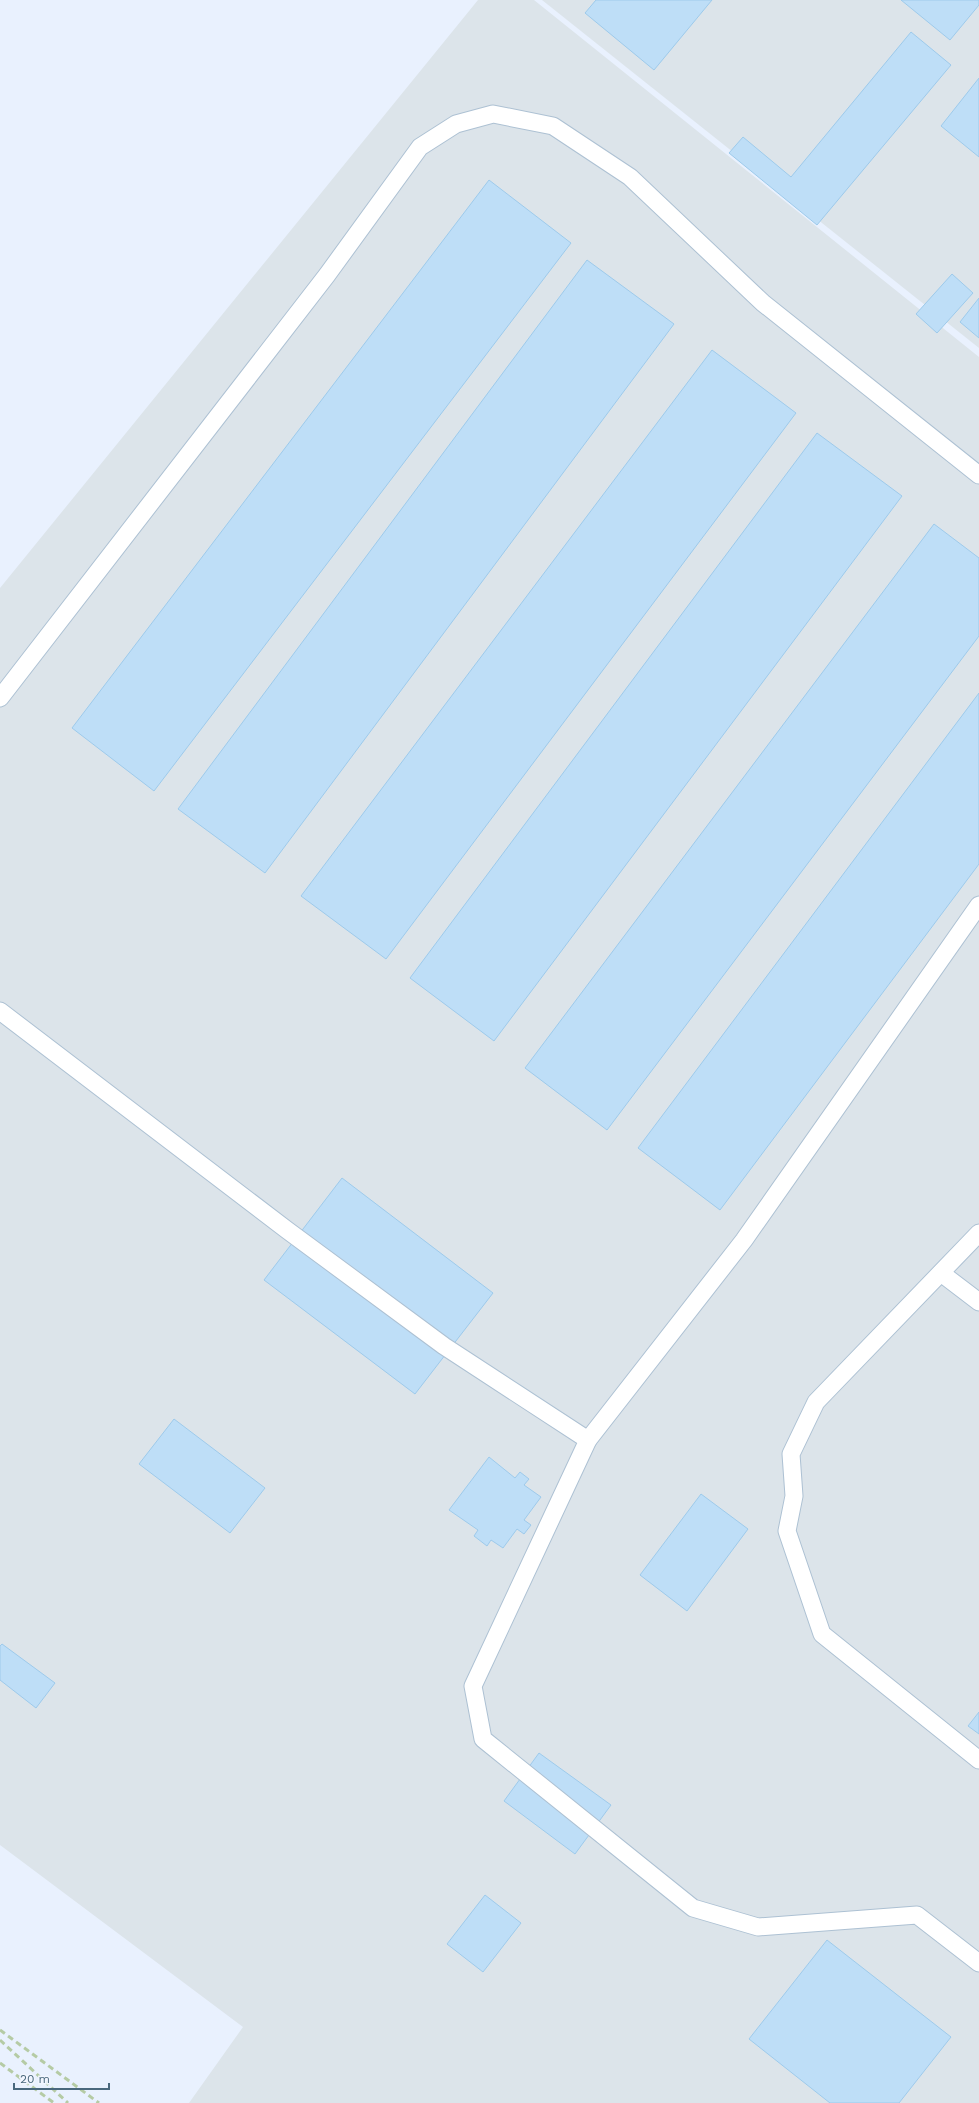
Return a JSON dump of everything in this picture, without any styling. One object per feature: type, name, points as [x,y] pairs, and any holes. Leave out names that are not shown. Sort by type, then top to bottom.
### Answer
[{"type":"lane","points":[[0,698],[327,275],[420,147],[456,124],[493,114],[553,126],[630,177],[763,303],[979,475]]},
{"type":"lane","points":[[979,905],[744,1240],[588,1440],[473,1686],[483,1739],[693,1908],[758,1927],[917,1915],[979,1963]]},
{"type":"lane","points":[[0,1011],[287,1230],[444,1346],[588,1440]]},
{"type":"lane","points":[[979,1233],[816,1402],[791,1454],[794,1496],[787,1531],[822,1634],[979,1760]]},
{"type":"lane","points":[[941,1273],[979,1302]]},
{"type":"shaded area","points":[[478,0],[534,0],[979,357],[979,2103],[189,2103],[243,2027],[0,1845],[0,588]]},
{"type":"shaded area","points":[[542,0],[979,0],[979,348]]},
{"type":"building","points":[[596,0],[712,0],[654,70],[585,13]]},
{"type":"building","points":[[901,0],[979,0],[979,5],[950,40]]},
{"type":"building","points":[[911,32],[951,65],[817,225],[729,153],[743,137],[791,177]]},
{"type":"building","points":[[979,78],[979,157],[941,126]]},
{"type":"building","points":[[489,180],[571,243],[154,791],[72,728]]},
{"type":"building","points":[[587,260],[674,324],[265,873],[178,809]]},
{"type":"building","points":[[952,274],[973,293],[937,333],[916,314]]},
{"type":"building","points":[[979,298],[979,338],[960,322]]},
{"type":"building","points":[[712,350],[796,413],[386,959],[301,896]]},
{"type":"building","points":[[817,433],[902,496],[494,1041],[410,978]]},
{"type":"building","points":[[934,524],[979,558],[979,636],[607,1130],[525,1068]]},
{"type":"building","points":[[979,693],[979,864],[720,1210],[638,1148]]},
{"type":"building","points":[[342,1178],[493,1293],[415,1394],[264,1280]]},
{"type":"building","points":[[174,1419],[265,1488],[230,1533],[139,1464]]},
{"type":"building","points":[[489,1457],[515,1478],[520,1472],[529,1479],[524,1485],[541,1497],[524,1520],[531,1525],[524,1534],[517,1529],[503,1548],[491,1540],[487,1546],[474,1536],[478,1530],[449,1510]]},
{"type":"building","points":[[701,1494],[748,1529],[687,1611],[640,1575]]},
{"type":"building","points":[[2,1644],[55,1683],[36,1708],[0,1680],[0,1646]]},
{"type":"building","points":[[979,1712],[979,1734],[968,1726]]},
{"type":"building","points":[[539,1753],[611,1805],[575,1854],[504,1801]]},
{"type":"building","points":[[485,1895],[521,1923],[483,1972],[447,1944]]},
{"type":"building","points":[[827,1940],[951,2037],[899,2103],[830,2103],[749,2039]]},
{"type":"railway","points":[[0,2030],[99,2103]]},
{"type":"railway","points":[[0,2040],[68,2103]]},
{"type":"railway","points":[[0,2063],[54,2103]]}]
